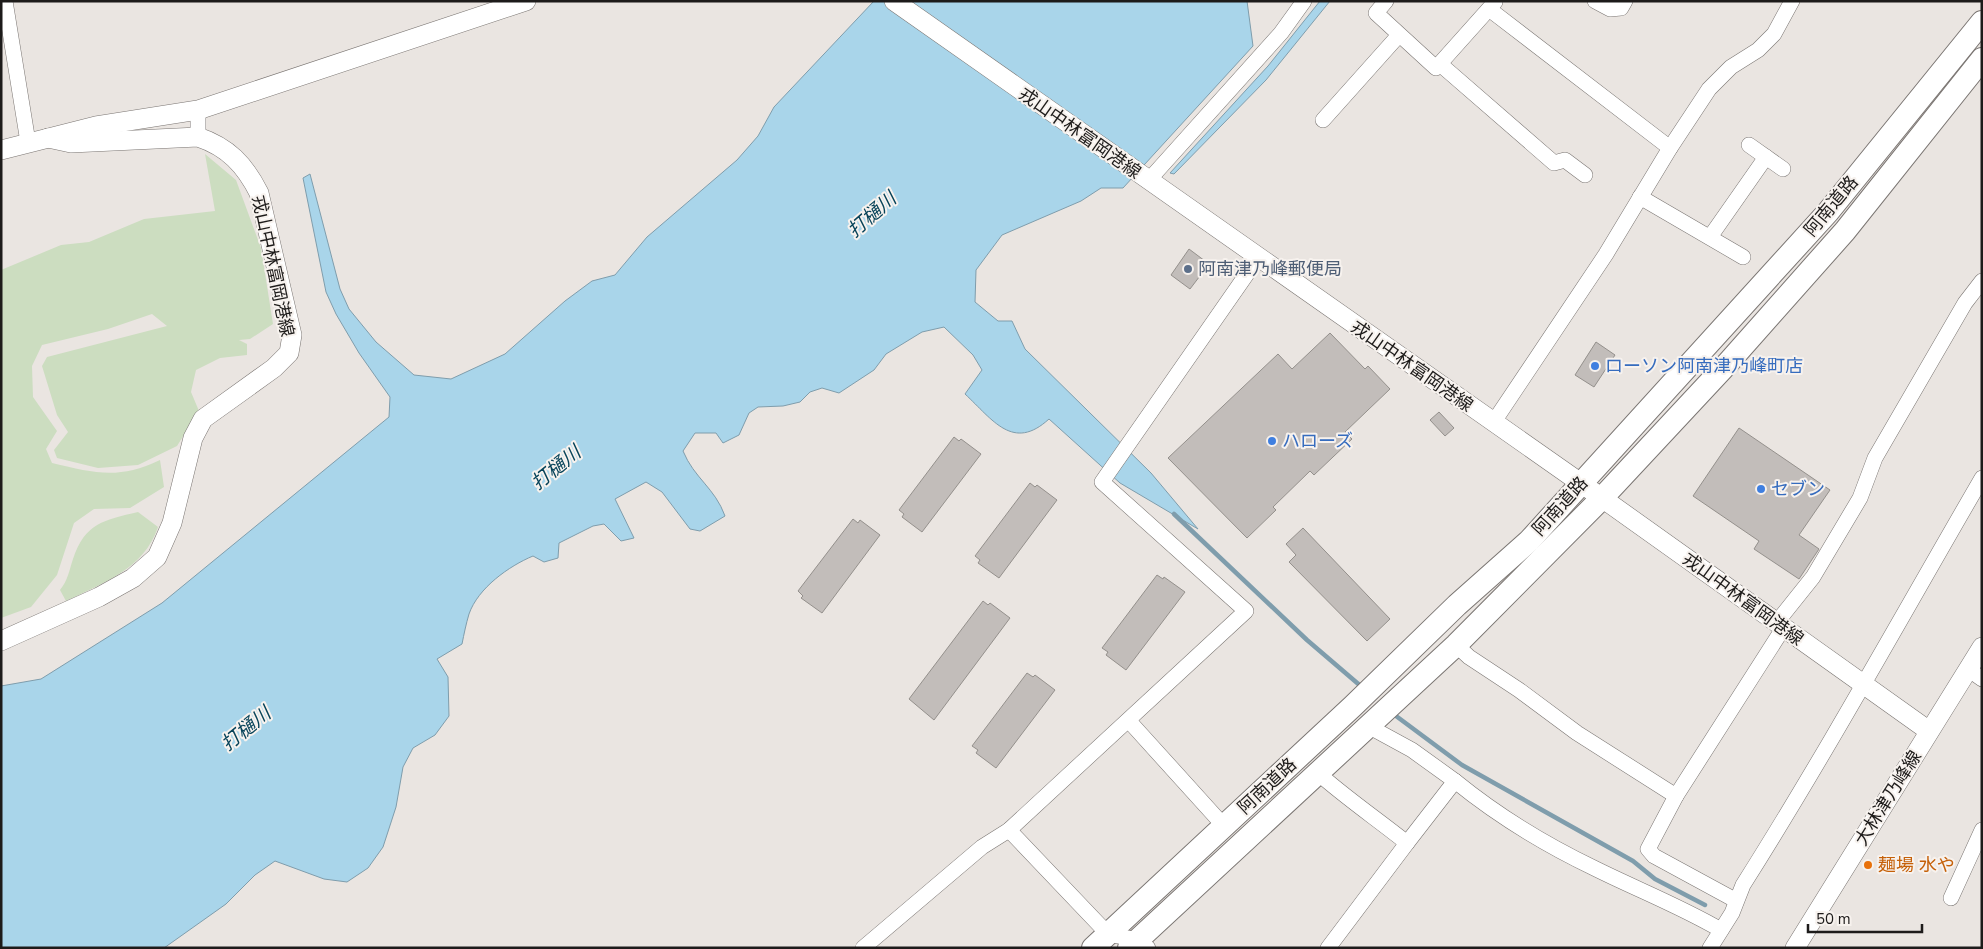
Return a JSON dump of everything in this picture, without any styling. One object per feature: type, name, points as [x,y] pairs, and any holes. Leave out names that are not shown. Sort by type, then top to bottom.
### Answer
[{"type":"highway","name":"阿南道路","points":[[1101,941],[1529,541],[1828,212],[1982,22]]},
{"type":"highway","name":"阿南道路","points":[[1138,945],[1318,772],[1456,646],[1602,498],[1727,364],[1845,231],[1982,59]]},
{"type":"main road","name":"戎山中林富岡港線","points":[[1,150],[96,126],[198,110],[526,1]]},
{"type":"main road","name":"戎山中林富岡港線","points":[[894,1],[1602,498],[1929,732]]},
{"type":"main road","name":"戎山中林富岡港線","points":[[1,641],[100,597],[133,578],[157,557],[172,523],[193,438],[203,420],[274,368],[289,353],[292,335],[259,194],[250,174],[232,153],[198,137],[71,143],[48,138]]},
{"type":"main road","name":"大林津乃峰線","points":[[1802,945],[1929,732],[1975,674],[1982,648]]},
{"type":"street","points":[[5,1],[28,142]]},
{"type":"street","points":[[1145,179],[1281,33],[1304,1]]},
{"type":"street","points":[[1386,1],[1376,13],[1436,68],[1492,5],[1670,148]]},
{"type":"street","points":[[1595,1],[1610,9],[1621,8],[1625,1]]},
{"type":"street","points":[[1493,423],[1606,254],[1670,148],[1709,89],[1731,68],[1758,50],[1774,34],[1792,1]]},
{"type":"street","points":[[1324,120],[1399,35]]},
{"type":"street","points":[[1440,64],[1554,163],[1565,160],[1585,175]]},
{"type":"street","points":[[198,110],[198,137]]},
{"type":"street","points":[[1750,145],[1783,168]]},
{"type":"street","points":[[1710,237],[1766,156]]},
{"type":"street","points":[[1640,197],[1743,257]]},
{"type":"street","points":[[863,948],[982,848],[1009,830],[1246,612],[1102,482],[1131,443],[1258,258]]},
{"type":"street","points":[[1736,900],[1654,856],[1648,849],[1676,796],[1860,498],[1876,458],[1965,303],[1982,281]]},
{"type":"street","points":[[1710,948],[1732,914],[1736,900],[1863,686],[1982,478]]},
{"type":"street","points":[[1456,646],[1577,733],[1676,796]]},
{"type":"street","points":[[1129,721],[1224,826]]},
{"type":"street","points":[[1371,724],[1412,750],[1491,810],[1520,828],[1592,868],[1699,917],[1721,930]]},
{"type":"street","points":[[1318,772],[1348,800],[1367,811],[1407,843]]},
{"type":"street","points":[[1328,948],[1455,781]]},
{"type":"street","points":[[1009,830],[1101,941],[1138,945]]},
{"type":"street","points":[[1951,898],[1982,830]]},
{"type":"green space","points":[[205,154],[236,180],[261,248],[273,324],[250,339],[239,340],[247,344],[247,355],[220,358],[196,370],[191,392],[199,411],[177,446],[138,465],[98,468],[57,458],[54,450],[68,432],[57,415],[42,366],[47,357],[167,326],[152,314],[108,329],[42,345],[32,366],[33,397],[57,431],[46,449],[52,463],[81,470],[106,473],[131,470],[160,460],[164,487],[130,508],[94,509],[74,523],[57,575],[31,607],[1,618],[1,270],[61,245],[89,242],[144,219],[215,211]]},
{"type":"green space","points":[[138,512],[158,527],[152,542],[143,554],[121,573],[108,581],[66,601],[60,590],[67,579],[73,559],[83,538],[97,525]]},
{"type":"water","name":"打樋川","points":[[874,1],[1247,1],[1253,46],[1123,188],[1101,188],[1081,201],[1002,235],[976,270],[975,302],[998,321],[1012,321],[1025,349],[1151,473],[1198,529],[1120,483],[1049,419],[1025,433],[1004,429],[994,422],[965,394],[982,370],[973,355],[944,327],[922,332],[886,354],[874,370],[839,393],[822,388],[810,392],[800,402],[783,406],[758,407],[749,413],[739,435],[723,443],[716,433],[695,433],[683,451],[693,469],[716,498],[725,516],[700,531],[690,529],[662,492],[646,482],[615,499],[634,538],[621,541],[604,524],[593,526],[559,543],[558,558],[544,562],[533,556],[495,579],[473,604],[462,644],[437,659],[448,677],[449,716],[435,735],[413,748],[403,767],[396,807],[383,847],[368,868],[347,882],[324,879],[275,861],[255,875],[226,904],[164,948],[1,948],[1,686],[41,679],[162,603],[389,417],[390,397],[359,353],[336,314],[326,292],[303,178],[310,174],[340,289],[349,309],[376,342],[414,375],[451,379],[505,354],[565,301],[592,281],[615,275],[647,237],[737,160],[758,136],[774,107]]},
{"type":"water","points":[[1320,1],[1330,1],[1266,80],[1174,174],[1170,173],[1268,66]]},
{"type":"building","points":[[1189,249],[1209,264],[1190,289],[1171,275]]},
{"type":"building","points":[[1330,333],[1365,369],[1368,366],[1390,389],[1345,432],[1352,439],[1314,475],[1310,471],[1273,507],[1276,510],[1247,538],[1168,458],[1278,354],[1292,369]]},
{"type":"building","points":[[1596,342],[1615,355],[1594,387],[1575,375]]},
{"type":"building","points":[[1439,412],[1454,428],[1445,436],[1430,420]]},
{"type":"building","points":[[1739,428],[1830,490],[1799,535],[1819,549],[1799,579],[1754,549],[1759,541],[1693,496]]},
{"type":"building","points":[[954,437],[959,441],[961,439],[981,454],[922,532],[902,517],[904,514],[899,510]]},
{"type":"building","points":[[1030,483],[1035,487],[1037,485],[1057,500],[999,578],[978,563],[980,560],[975,556]]},
{"type":"building","points":[[853,519],[858,523],[860,520],[880,535],[822,613],[801,598],[803,596],[798,591]]},
{"type":"building","points":[[1303,528],[1390,619],[1367,641],[1289,562],[1296,555],[1286,544]]},
{"type":"building","points":[[1157,575],[1163,579],[1164,577],[1185,592],[1126,670],[1106,655],[1108,652],[1102,648]]},
{"type":"building","points":[[983,601],[988,605],[990,603],[1010,618],[934,720],[909,699]]},
{"type":"building","points":[[1027,673],[1033,677],[1035,675],[1055,690],[996,768],[976,753],[978,750],[972,746]]},
{"type":"waterway","points":[[1174,514],[1307,640],[1363,688]]},
{"type":"waterway","points":[[1392,713],[1462,765],[1633,861],[1655,879],[1705,905]]},
{"type":"place","name":"阿南津乃峰郵便局","points":[[1188,269]]},
{"type":"place","name":"ローソン阿南津乃峰町店","points":[[1595,366]]},
{"type":"place","name":"ハローズ","points":[[1272,441]]},
{"type":"place","name":"セブン","points":[[1761,489]]},
{"type":"place","name":"麺場 水や","points":[[1868,865]]}]
